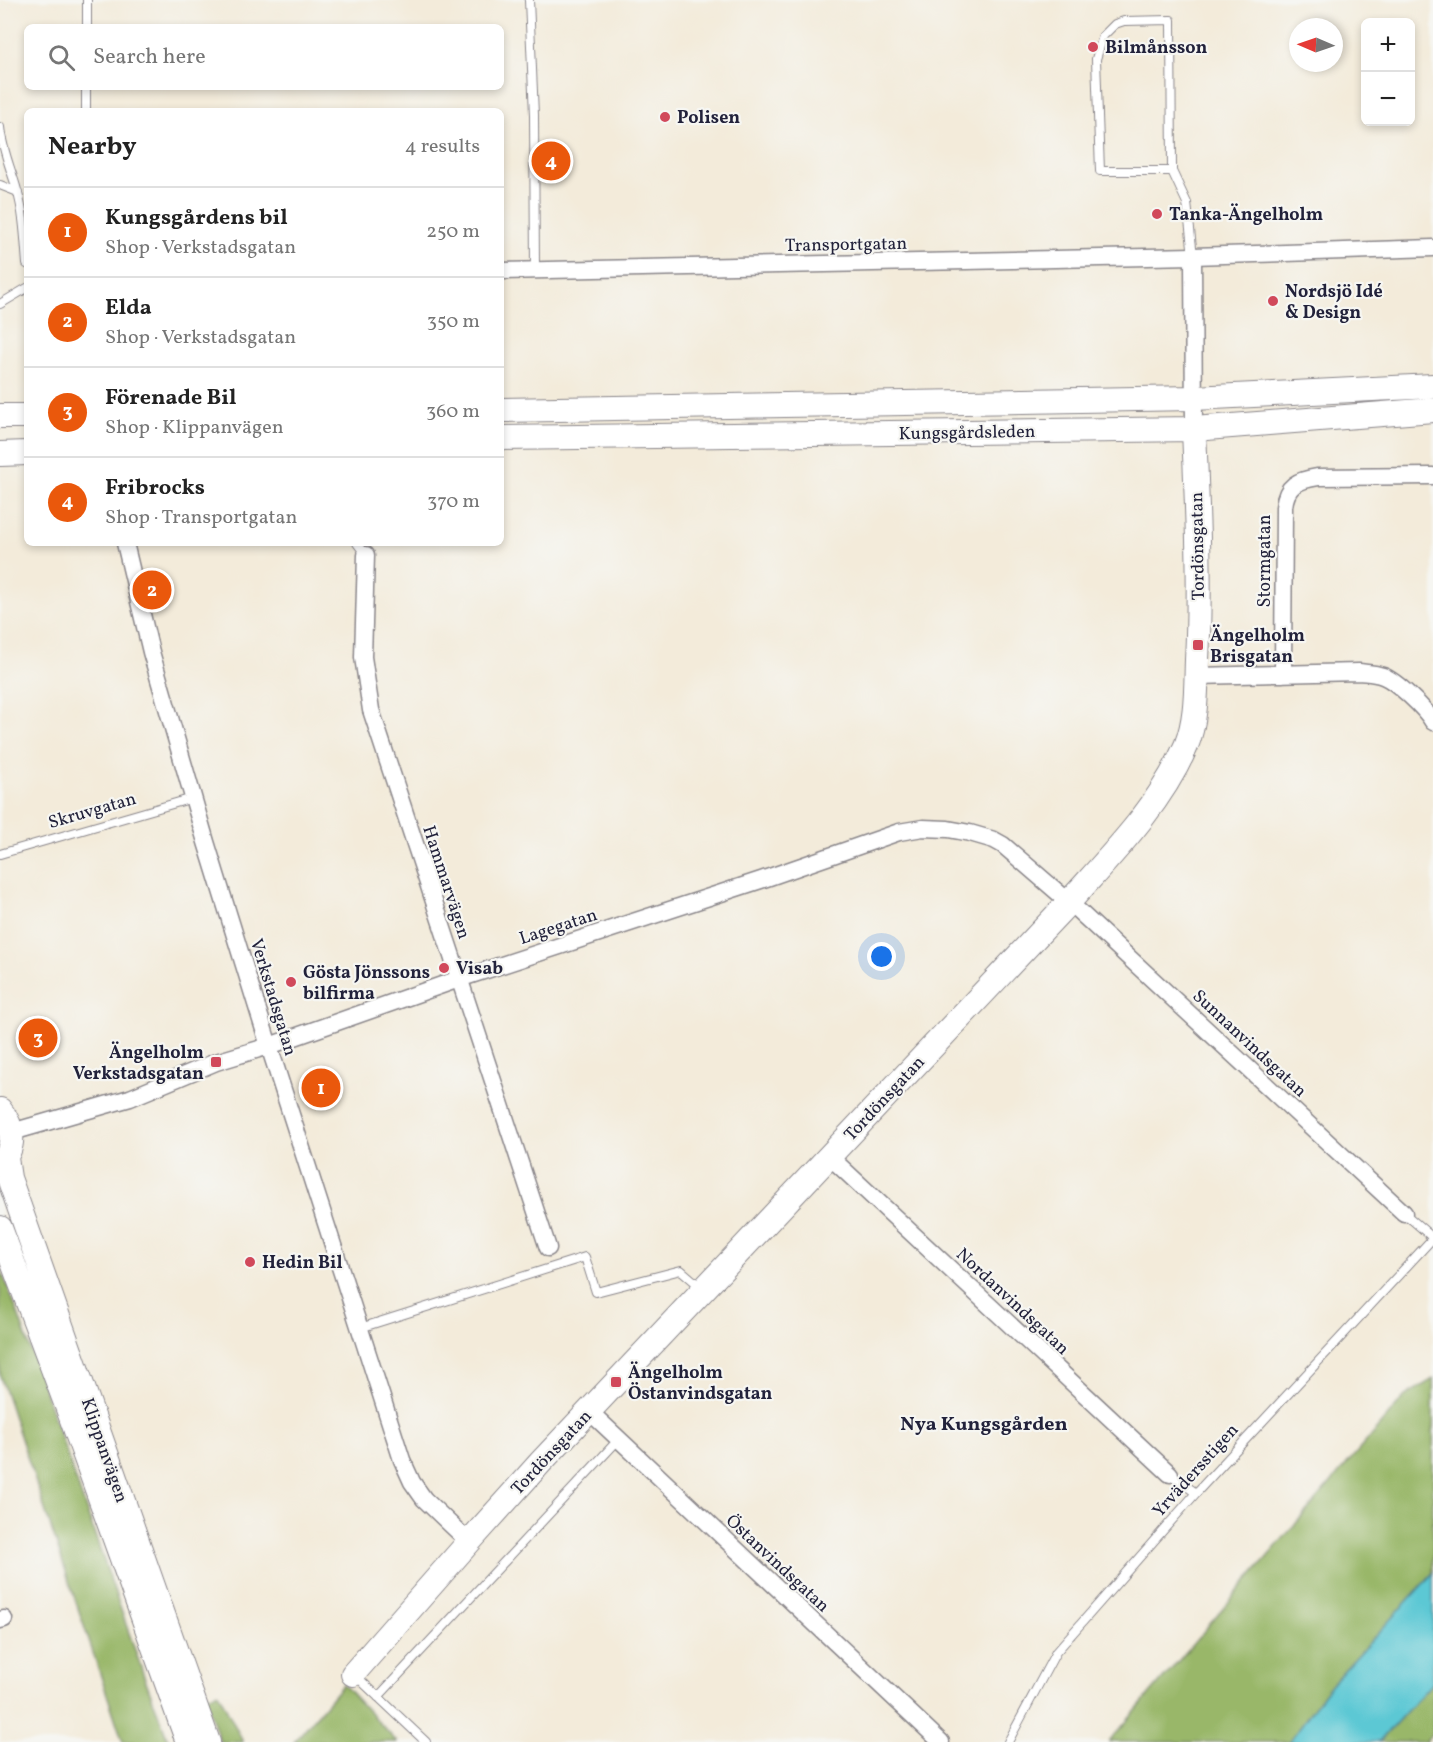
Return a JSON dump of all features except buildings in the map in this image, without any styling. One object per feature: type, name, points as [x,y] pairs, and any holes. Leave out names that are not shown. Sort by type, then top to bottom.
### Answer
[{"type":"main road","name":"Kungsgårdsleden","points":[[504,410],[1194,398],[1433,387]]},
{"type":"main road","name":"Kungsgårdsleden","points":[[504,438],[1194,429],[1433,410]]},
{"type":"main road","points":[[0,416],[24,416]]},
{"type":"main road","name":"Tordönsgatan","points":[[353,1674],[469,1542],[589,1411],[1069,902],[1146,812],[1172,773],[1186,745],[1193,718],[1197,676],[1199,596],[1194,429]]},
{"type":"main road","points":[[0,454],[24,453]]},
{"type":"main road","points":[[0,1110],[8,1119],[12,1132]]},
{"type":"main road","name":"Klippanvägen","points":[[12,1132],[11,1146],[3,1161],[208,1742]]},
{"type":"main road","name":"Klippanvägen","points":[[0,1228],[70,1414],[188,1742]]},
{"type":"street","name":"Transportgatan","points":[[504,271],[1193,256],[1433,248]]},
{"type":"street","points":[[1193,256],[1194,429]]},
{"type":"street","name":"Stormgatan","points":[[1283,674],[1284,507],[1289,489],[1304,480],[1318,477],[1433,476]]},
{"type":"street","name":"Verkstadsgatan","points":[[126,546],[151,652],[193,798],[269,1046],[408,1475],[424,1499],[469,1542]]},
{"type":"street","name":"Hammarvägen","points":[[361,549],[363,657],[371,710],[548,1248]]},
{"type":"street","points":[[1197,676],[1359,672],[1382,676],[1394,683],[1427,712],[1433,722]]},
{"type":"street","name":"Lagegatan","points":[[12,1132],[130,1098],[216,1062],[899,832],[923,828],[970,833],[994,840],[1069,902]]},
{"type":"street","name":"Sunnanvindsgatan","points":[[1069,902],[1404,1214]]},
{"type":"street","name":"Nordanvindsgatan","points":[[829,1156],[1170,1474]]},
{"type":"street","name":"Östanvindsgatan","points":[[589,1411],[941,1742]]},
{"type":"lane","points":[[87,0],[87,24]]},
{"type":"lane","points":[[529,0],[534,115],[535,270]]},
{"type":"lane","points":[[1172,171],[1100,171],[1097,49],[1103,36],[1115,24],[1124,21],[1171,20],[1172,171],[1187,203],[1193,256]]},
{"type":"lane","points":[[86,90],[86,108]]},
{"type":"lane","points":[[0,127],[4,150],[18,192],[24,224]]},
{"type":"lane","points":[[0,185],[18,192]]},
{"type":"lane","points":[[0,304],[24,290]]},
{"type":"lane","name":"Skruvgatan","points":[[0,854],[193,798]]},
{"type":"lane","points":[[1404,1214],[1433,1238]]},
{"type":"lane","name":"Yrvädersstigen","points":[[1008,1742],[1056,1652],[1196,1493],[1433,1238]]},
{"type":"lane","points":[[360,1328],[585,1257],[597,1292],[681,1270],[703,1289]]},
{"type":"lane","points":[[378,1697],[619,1439]]},
{"type":"lane","points":[[1170,1474],[1196,1493]]},
{"type":"lane","points":[[353,1674],[426,1742]]},
{"type":"green space","points":[[0,1267],[169,1742],[123,1742],[0,1376]]},
{"type":"green space","points":[[1433,1379],[1433,1573],[1328,1688],[1289,1742],[1109,1742],[1405,1396]]},
{"type":"green space","points":[[1433,1682],[1433,1733],[1425,1742],[1379,1742]]},
{"type":"green space","points":[[343,1684],[397,1742],[294,1742]]},
{"type":"green space","points":[[218,1692],[243,1742],[220,1742],[205,1697]]},
{"type":"water","points":[[1433,1573],[1433,1682],[1379,1742],[1289,1742],[1328,1688]]},
{"type":"place","name":"Bilmånsson","points":[[1093,47]]},
{"type":"place","name":"Polisen","points":[[665,117]]},
{"type":"place","name":"Fribrocks","points":[[551,161]]},
{"type":"place","name":"Tanka-Ängelholm","points":[[1157,214]]},
{"type":"place","name":"Nordsjö Idé & Design","points":[[1273,301]]},
{"type":"place","name":"Elda","points":[[152,590]]},
{"type":"place","name":"Ängelholm Brisgatan","points":[[1198,645]]},
{"type":"place","name":"Visab","points":[[444,968]]},
{"type":"place","name":"Gösta Jönssons bilfirma","points":[[291,982]]},
{"type":"place","name":"Förenade Bil","points":[[38,1038]]},
{"type":"place","name":"Ängelholm Verkstadsgatan","points":[[216,1062]]},
{"type":"place","name":"Kungsgårdens bil","points":[[321,1088]]},
{"type":"place","name":"Hedin Bil","points":[[250,1262]]},
{"type":"place","name":"Ängelholm Östanvindsgatan","points":[[616,1382]]},
{"type":"district","name":"Nya Kungsgården","points":[[984,1423]]}]
